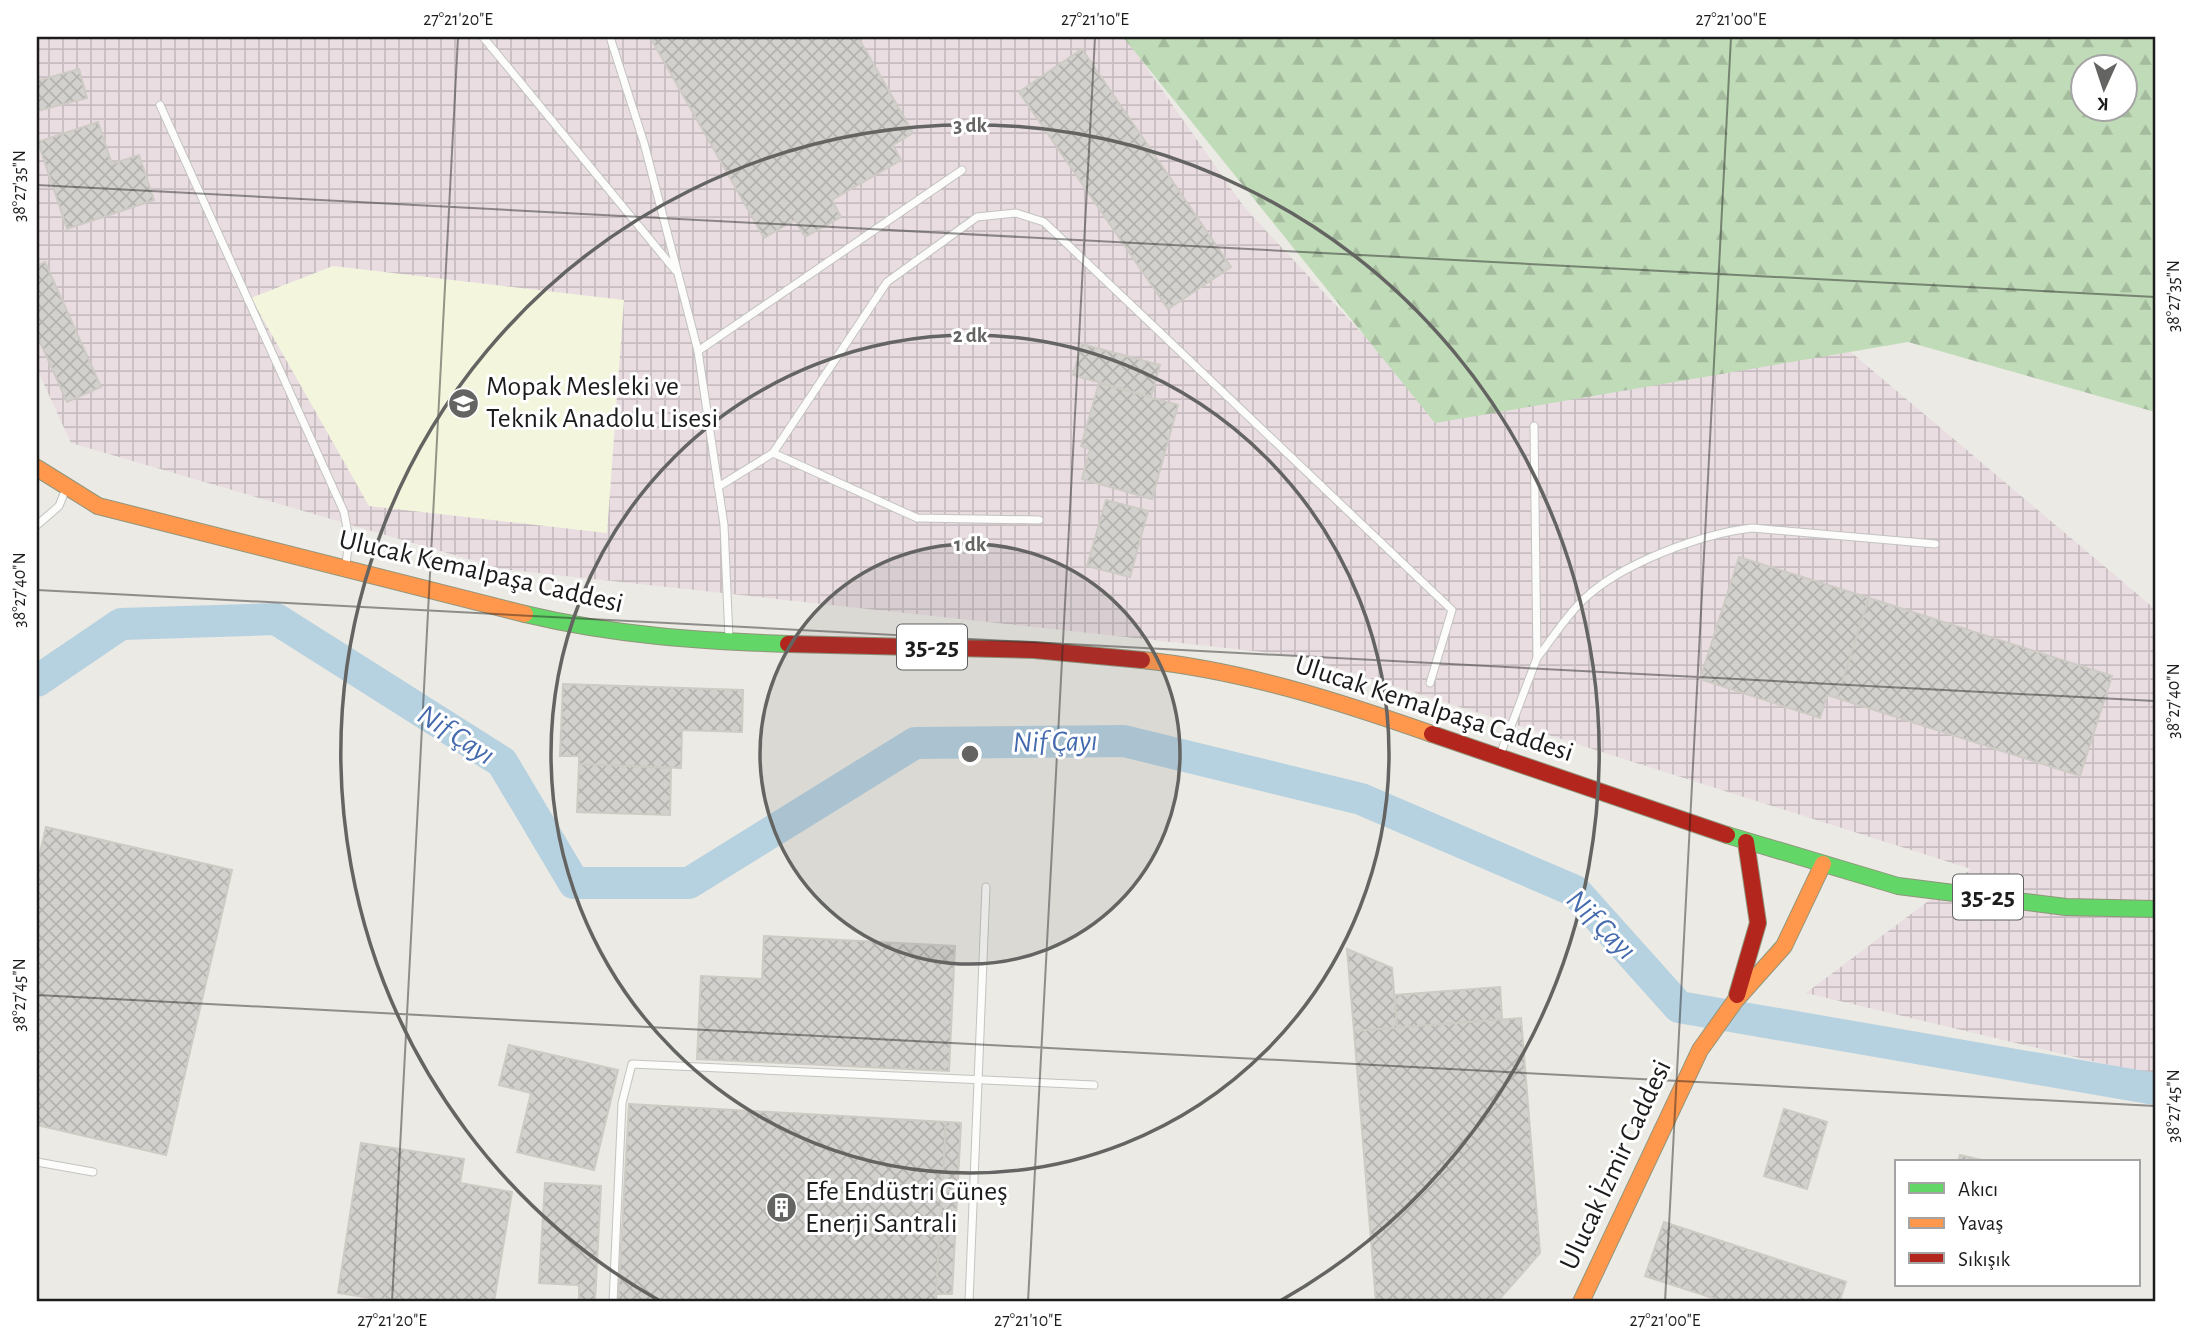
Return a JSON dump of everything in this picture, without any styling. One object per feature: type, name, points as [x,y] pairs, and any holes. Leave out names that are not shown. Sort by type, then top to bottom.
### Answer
[{"type":"main road","name":"Ulucak Kemalpaşa Caddesi","points":[[37,468],[98,506],[563,623],[685,641],[1034,650],[1179,664],[1332,699],[1746,842],[1898,886],[2066,907],[2155,909]]},
{"type":"main road","points":[[1735,1001],[1758,923],[1746,842]]},
{"type":"main road","points":[[1735,1001],[1784,946],[1823,864]]},
{"type":"main road","name":"Ulucak İzmir Caddesi","points":[[1581,1302],[1700,1051],[1735,1001]]},
{"type":"lane","points":[[483,37],[678,273]]},
{"type":"lane","points":[[610,37],[644,143],[698,351],[724,525],[729,642]]},
{"type":"lane","points":[[160,105],[344,512],[349,540],[345,568]]},
{"type":"lane","points":[[698,351],[962,170]]},
{"type":"lane","points":[[718,486],[773,453],[887,282],[977,217],[1003,212],[1030,216],[1044,222],[1452,610],[1430,683]]},
{"type":"lane","points":[[1534,426],[1537,658]]},
{"type":"lane","points":[[773,453],[916,518],[1039,520]]},
{"type":"lane","points":[[37,525],[59,506],[66,486]]},
{"type":"lane","points":[[1499,756],[1537,658],[1584,599],[1613,579],[1673,548],[1728,530],[1752,528],[1935,544]]},
{"type":"lane","points":[[970,1302],[986,887]]},
{"type":"lane","points":[[614,1302],[622,1103],[632,1064],[1094,1085]]},
{"type":"lane","points":[[37,1162],[93,1172]]},
{"type":"shaded area","points":[[37,37],[1125,37],[1244,207],[1438,415],[1834,338],[2155,609],[2155,1076],[1806,993],[1971,869],[1299,656],[502,569],[71,443],[37,369]]},
{"type":"shaded area","name":"Mopak Mesleki ve Teknik Anadolu Lisesi","points":[[333,266],[624,300],[607,533],[369,506],[251,298]]},
{"type":"green space","points":[[1123,37],[2155,37],[2155,412],[1908,342],[1435,423]]},
{"type":"building","points":[[650,37],[858,37],[913,133],[893,145],[901,160],[832,200],[841,217],[805,237],[795,220],[764,238]]},
{"type":"building","points":[[1082,49],[1231,267],[1168,309],[1019,92]]},
{"type":"building","points":[[79,69],[87,98],[37,111],[37,81]]},
{"type":"building","points":[[98,122],[112,164],[139,155],[154,200],[67,229],[38,142]]},
{"type":"building","points":[[45,262],[101,387],[67,402],[37,335],[37,266]]},
{"type":"building","points":[[1082,344],[1160,365],[1151,397],[1073,375]]},
{"type":"building","points":[[1099,383],[1178,405],[1152,499],[1082,479],[1090,449],[1081,446]]},
{"type":"building","points":[[1106,500],[1148,511],[1130,577],[1087,566]]},
{"type":"building","points":[[1739,557],[1869,598],[1837,698],[1827,695],[1820,718],[1700,679]]},
{"type":"building","points":[[1869,598],[2112,676],[2080,776],[1837,698]]},
{"type":"building","points":[[563,684],[743,690],[742,732],[682,730],[681,768],[579,764],[579,756],[560,756]]},
{"type":"building","points":[[579,764],[671,768],[670,815],[577,812]]},
{"type":"building","points":[[46,827],[232,870],[166,1155],[37,1125],[37,866]]},
{"type":"building","points":[[764,936],[955,946],[949,1071],[697,1059],[701,976],[762,979]]},
{"type":"building","points":[[1347,949],[1392,968],[1397,1028],[1354,1031]]},
{"type":"building","points":[[1500,987],[1502,1019],[1397,1028],[1395,995]]},
{"type":"building","points":[[1521,1018],[1540,1253],[1497,1302],[1376,1302],[1354,1031]]},
{"type":"building","points":[[509,1045],[618,1070],[594,1170],[517,1152],[531,1093],[499,1085]]},
{"type":"building","name":"Efe Endüstri Güneş Enerji Santrali","points":[[629,1104],[946,1122],[936,1302],[618,1302]]},
{"type":"building","points":[[1784,1109],[1827,1122],[1807,1189],[1764,1176]]},
{"type":"building","points":[[946,1122],[961,1123],[952,1294],[936,1294]]},
{"type":"building","points":[[361,1143],[464,1159],[460,1183],[512,1192],[494,1302],[397,1302],[338,1293]]},
{"type":"building","points":[[1960,1155],[1981,1160],[1959,1160]]},
{"type":"building","points":[[545,1183],[601,1186],[595,1301],[579,1300],[579,1285],[539,1283]]},
{"type":"building","points":[[1664,1222],[1846,1282],[1839,1302],[1725,1302],[1645,1276]]},
{"type":"waterway","name":"Nif Çayı","points":[[37,681],[121,624],[276,619],[502,762],[574,883],[689,883],[915,743],[1124,741],[1361,799],[1575,891],[1679,1007],[2155,1089]]},
{"type":"traffic: fast","points":[[525,614],[656,636],[788,644]]},
{"type":"traffic: fast","points":[[1727,835],[1898,886],[2066,907],[2155,909]]},
{"type":"traffic: slow","points":[[37,468],[98,506],[525,614]]},
{"type":"traffic: slow","points":[[1142,660],[1216,671],[1289,688],[1432,734]]},
{"type":"traffic: slow","points":[[1581,1302],[1700,1050],[1735,1001],[1784,946],[1823,864]]},
{"type":"traffic: jam","points":[[788,644],[1034,650],[1142,660]]},
{"type":"traffic: jam","points":[[1432,734],[1727,835]]},
{"type":"traffic: jam","points":[[1737,995],[1758,923],[1746,842]]},
{"type":"place","name":"Mopak Mesleki ve Teknik Anadolu Lisesi","points":[[463,403]]},
{"type":"place","name":"Efe Endüstri Güneş Enerji Santrali","points":[[782,1208]]}]
